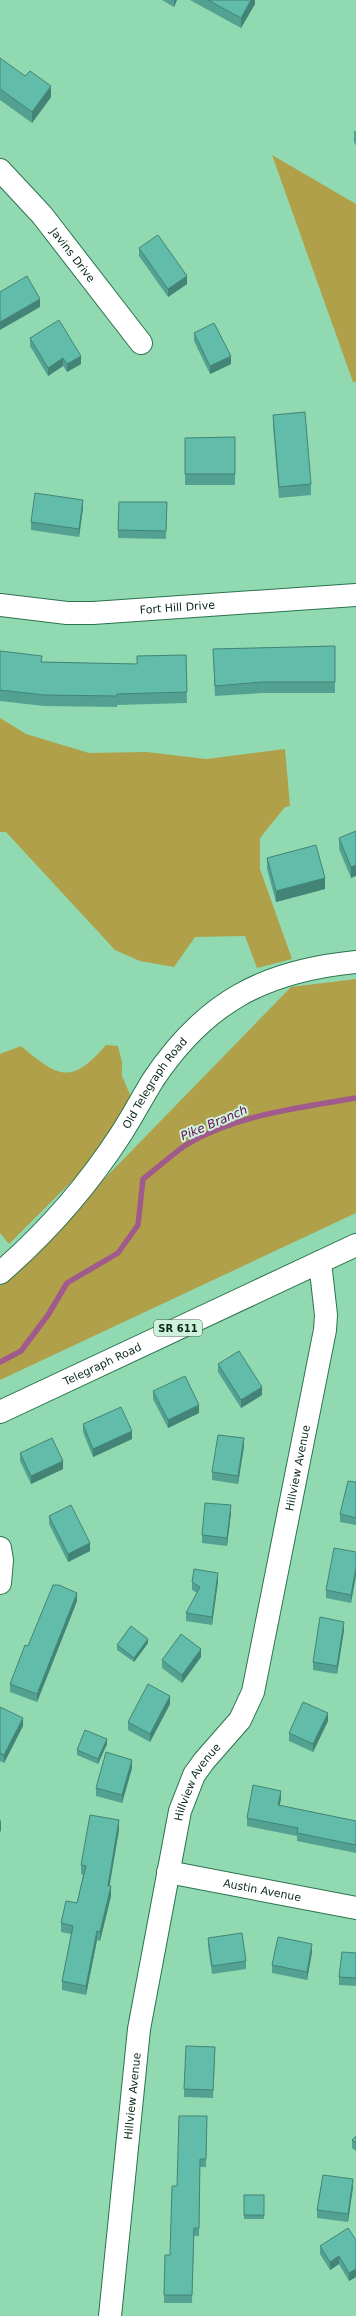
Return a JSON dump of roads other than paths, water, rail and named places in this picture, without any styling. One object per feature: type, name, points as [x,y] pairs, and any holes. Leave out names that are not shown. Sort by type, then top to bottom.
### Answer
[{"type":"street","name":"Javins Drive","points":[[0,170],[42,215],[141,343]]},
{"type":"street","name":"Fort Hill Drive","points":[[0,605],[60,613],[93,614],[356,595]]},
{"type":"street","name":"Old Telegraph Road","points":[[0,1273],[39,1235],[79,1192],[121,1134],[154,1080],[183,1041],[203,1021],[239,994],[266,981],[319,967],[356,962]]},
{"type":"street","name":"Telegraph Road","points":[[0,1412],[356,1245]]},
{"type":"street","name":"Hillview Avenue","points":[[110,2316],[138,2029],[180,1811],[194,1775],[204,1761],[240,1720],[253,1692],[325,1330],[326,1315],[320,1262]]},
{"type":"street","points":[[0,1548],[2,1560],[0,1583]]},
{"type":"street","name":"Austin Avenue","points":[[168,1872],[356,1908]]},
{"type":"waterway","name":"Pike Branch","points":[[0,1362],[21,1351],[48,1315],[67,1283],[118,1253],[138,1225],[143,1179],[177,1151],[208,1133],[228,1125],[270,1113],[356,1098]]}]
